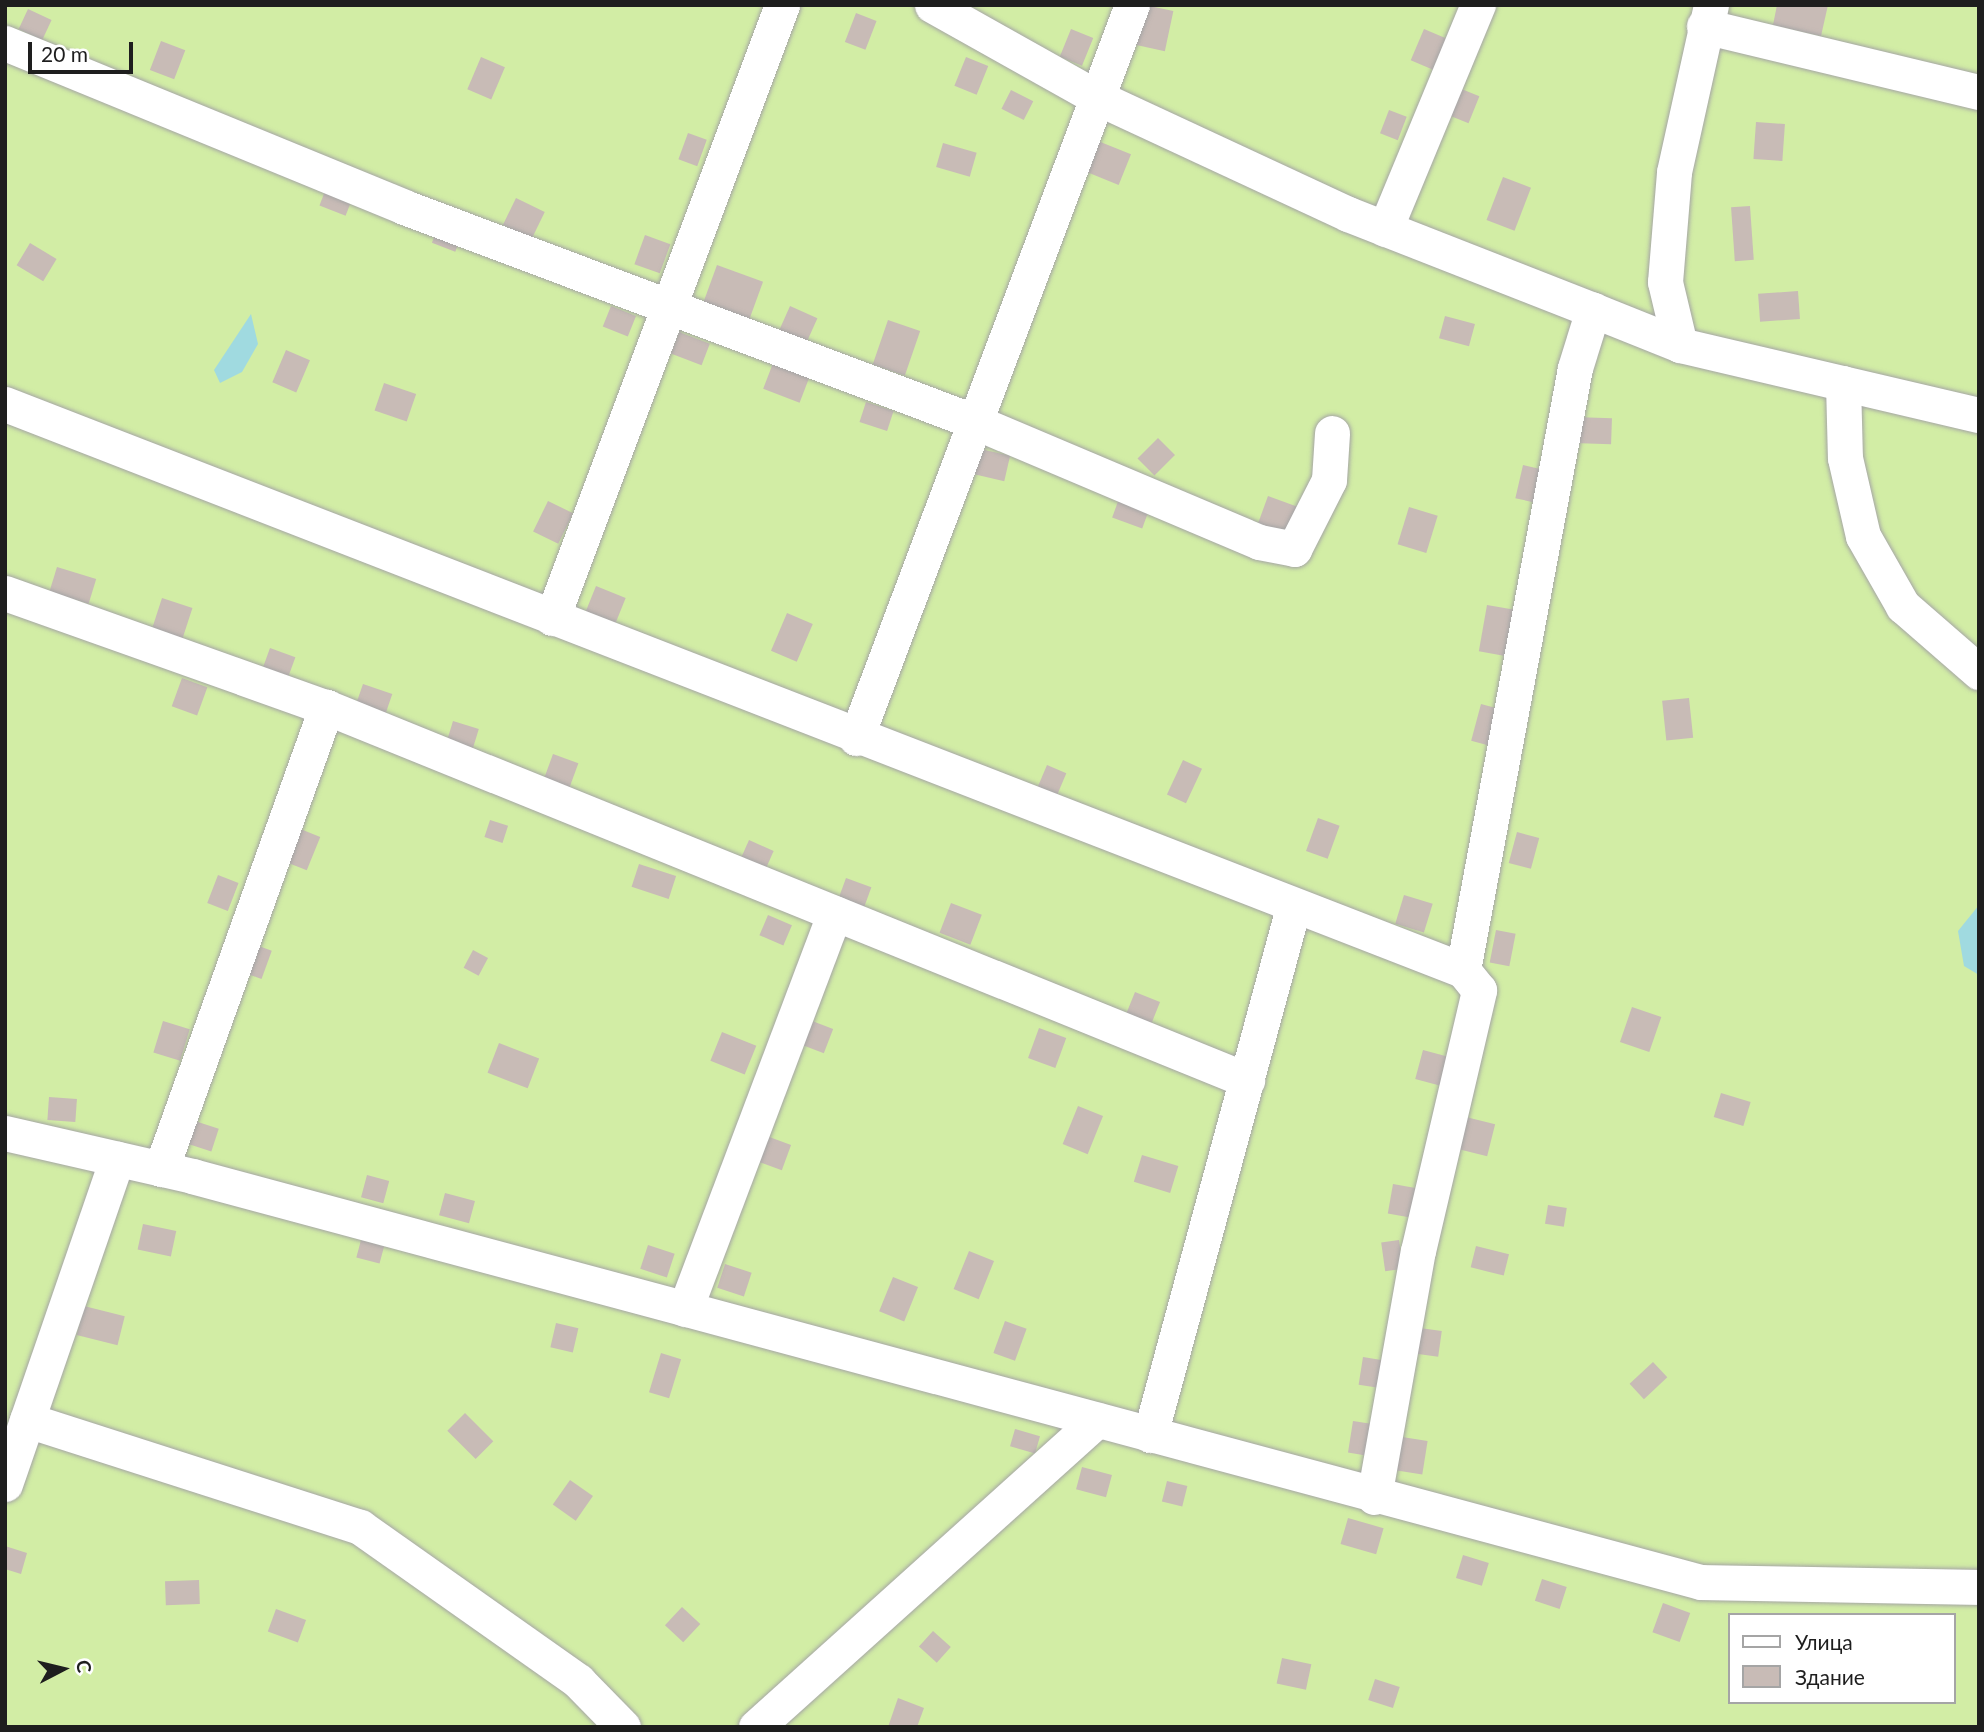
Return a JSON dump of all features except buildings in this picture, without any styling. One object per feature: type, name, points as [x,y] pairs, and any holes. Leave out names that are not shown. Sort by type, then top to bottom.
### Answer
[{"type":"street","points":[[552,618],[782,5]]},
{"type":"street","points":[[932,5],[1094,96],[1385,229],[1680,345],[1979,415]]},
{"type":"street","points":[[856,738],[1094,96],[1132,5]]},
{"type":"street","points":[[1385,229],[1478,5]]},
{"type":"street","points":[[1680,345],[1665,282],[1674,172],[1708,16],[1979,92]]},
{"type":"street","points":[[5,43],[668,306],[973,421],[1259,542],[1294,549],[1329,480],[1332,433]]},
{"type":"street","points":[[1463,970],[1575,368],[1592,310]]},
{"type":"street","points":[[1843,383],[1845,458],[1863,536],[1903,606],[1979,672]]},
{"type":"street","points":[[5,404],[1293,908],[1463,970],[1479,990],[1419,1251],[1374,1497]]},
{"type":"street","points":[[5,593],[326,707],[1247,1080]]},
{"type":"street","points":[[161,1169],[326,707]]},
{"type":"street","points":[[1150,1435],[1293,908]]},
{"type":"street","points":[[685,1309],[835,913]]},
{"type":"street","points":[[5,1133],[161,1169],[1374,1497],[1701,1582],[1979,1587]]},
{"type":"street","points":[[5,1484],[117,1159]]},
{"type":"street","points":[[27,1420],[360,1527],[578,1681],[624,1727]]},
{"type":"street","points":[[756,1727],[1097,1420]]},
{"type":"green space","points":[[5,5],[1979,5],[1979,1727],[5,1727]]},
{"type":"water","points":[[251,314],[258,344],[242,372],[220,383],[214,370]]},
{"type":"water","points":[[1979,905],[1979,975],[1964,966],[1958,931]]}]
